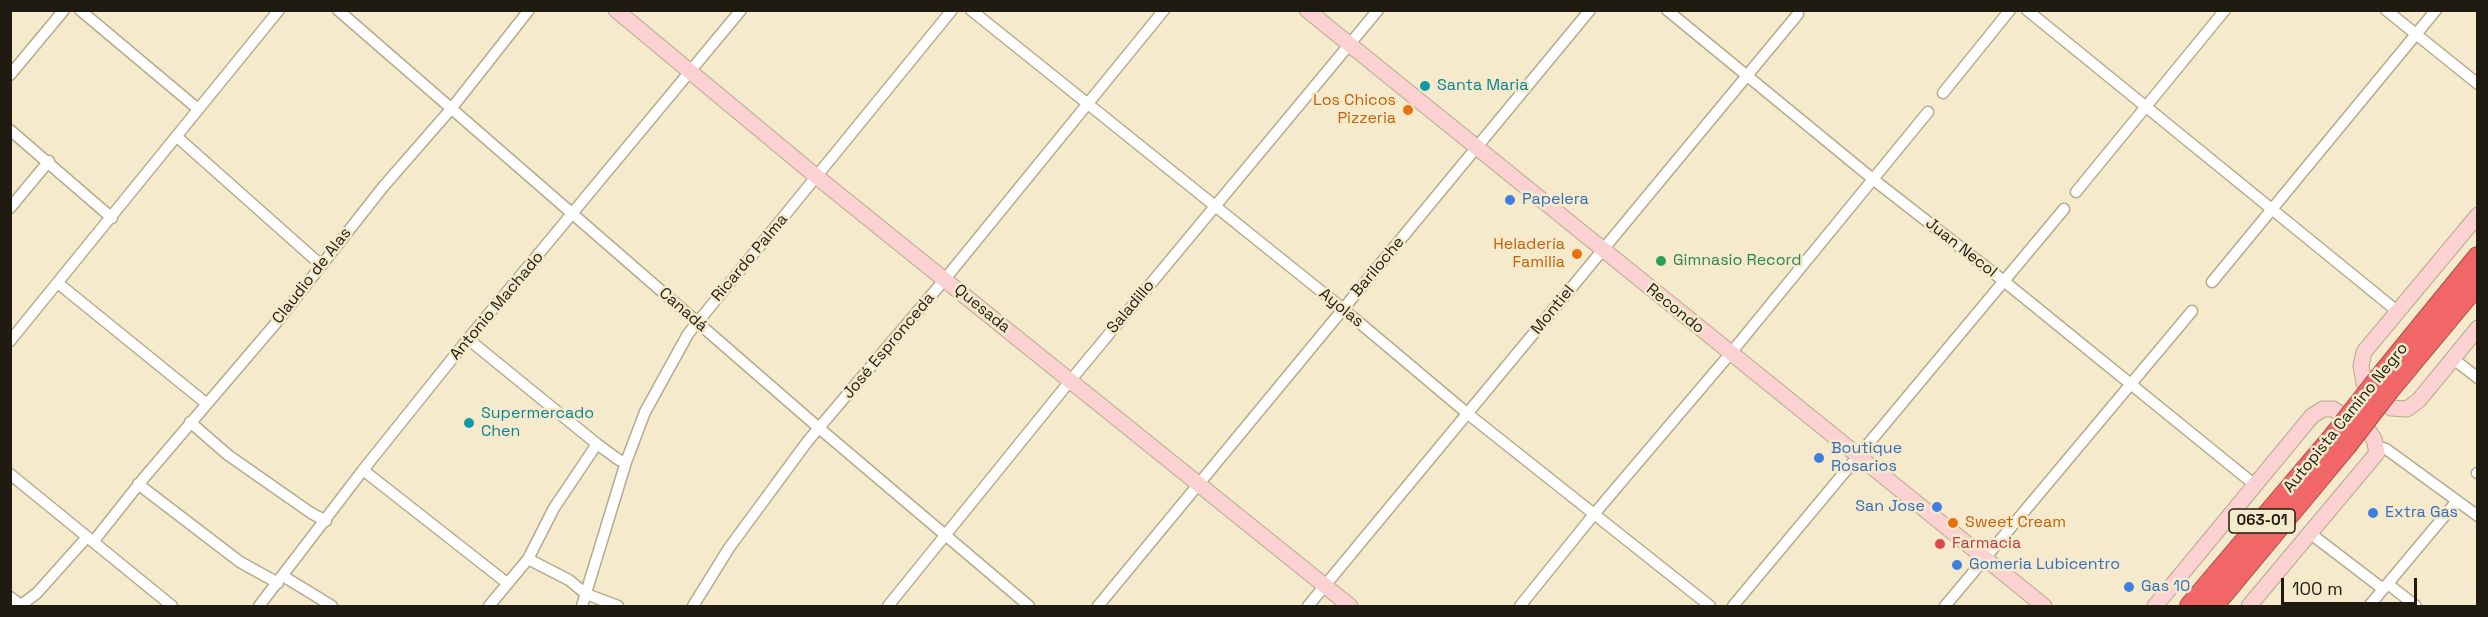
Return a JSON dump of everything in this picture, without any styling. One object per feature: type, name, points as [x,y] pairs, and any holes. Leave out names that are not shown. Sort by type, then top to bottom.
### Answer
[{"type":"highway","name":"Autopista Camino Negro","points":[[2212,606],[2383,386],[2477,257]]},
{"type":"highway","name":"Autopista Camino Negro","points":[[2383,386],[2473,290]]},
{"type":"highway","name":"Autopista Camino Negro","points":[[2190,606],[2340,441]]},
{"type":"street","points":[[10,75],[64,10]]},
{"type":"street","points":[[80,10],[198,109]]},
{"type":"street","points":[[12,338],[59,284],[279,10]]},
{"type":"street","name":"Canadá","points":[[338,10],[944,536],[1029,606]]},
{"type":"street","name":"Claudio de Alas","points":[[21,606],[37,593],[90,539],[207,404],[276,323],[320,264],[383,187],[451,109],[529,10]]},
{"type":"street","name":"Quesada","points":[[616,10],[817,177],[1350,606]]},
{"type":"street","name":"Antonio Machado","points":[[259,606],[363,470],[468,339],[741,10]]},
{"type":"street","name":"Ricardo Palma","points":[[582,606],[626,462],[656,391],[696,322],[817,177],[951,10]]},
{"type":"street","name":"Ayolas","points":[[971,10],[1342,308],[1468,414],[1710,606]]},
{"type":"street","name":"José Espronceda","points":[[693,606],[729,548],[819,428],[945,279],[1164,10]]},
{"type":"street","name":"Recondo","points":[[1306,10],[1857,458],[2044,606]]},
{"type":"street","name":"Saladillo","points":[[888,606],[1070,381],[1378,10]]},
{"type":"street","name":"Bariloche","points":[[1098,606],[1590,10]]},
{"type":"street","name":"Juan Necol","points":[[1667,10],[1874,180],[2005,282],[2255,485]]},
{"type":"street","points":[[1943,93],[2010,10]]},
{"type":"street","points":[[2027,10],[2397,311]]},
{"type":"street","points":[[2076,192],[2225,10]]},
{"type":"street","points":[[2386,10],[2478,84]]},
{"type":"street","points":[[2212,282],[2436,10]]},
{"type":"street","name":"Montiel","points":[[1308,606],[1798,14]]},
{"type":"street","points":[[1520,606],[1928,112]]},
{"type":"street","points":[[10,130],[49,161],[112,218]]},
{"type":"street","points":[[176,136],[320,264]]},
{"type":"street","points":[[10,208],[49,161]]},
{"type":"street","points":[[1733,606],[2064,209]]},
{"type":"street","points":[[2478,215],[2364,352],[2361,359],[2361,375],[2372,394],[2391,408],[2407,409],[2419,400],[2478,328]]},
{"type":"street","points":[[59,284],[207,404]]},
{"type":"street","points":[[1945,606],[2192,311]]},
{"type":"street","points":[[468,339],[597,444],[619,460],[626,462]]},
{"type":"street","points":[[2452,358],[2478,378]]},
{"type":"street","points":[[2155,606],[2312,416],[2323,409],[2333,409],[2370,434],[2377,446],[2375,457],[2249,606]]},
{"type":"street","points":[[190,422],[228,455],[326,521]]},
{"type":"street","points":[[489,606],[528,559],[554,508],[597,444]]},
{"type":"street","points":[[2377,446],[2386,449],[2478,516]]},
{"type":"street","points":[[363,470],[507,583]]},
{"type":"street","points":[[10,474],[172,606]]},
{"type":"street","points":[[138,484],[240,562],[332,606]]},
{"type":"street","points":[[2369,606],[2457,501]]},
{"type":"street","points":[[2311,534],[2416,606]]},
{"type":"street","points":[[528,559],[569,580],[586,594],[618,606]]},
{"type":"street","points":[[10,597],[21,606]]},
{"type":"place","name":"Santa Maria","points":[[1425,86]]},
{"type":"place","name":"Los Chicos Pizzeria","points":[[1408,110]]},
{"type":"place","name":"Papelera","points":[[1510,200]]},
{"type":"place","name":"Heladería Familia","points":[[1577,254]]},
{"type":"place","name":"Gimnasio Record","points":[[1661,261]]},
{"type":"place","name":"Supermercado Chen","points":[[469,423]]},
{"type":"place","name":"Boutique Rosarios","points":[[1819,458]]},
{"type":"place","name":"San Jose","points":[[1937,507]]},
{"type":"place","name":"Extra Gas","points":[[2373,513]]},
{"type":"place","name":"Sweet Cream","points":[[1953,523]]},
{"type":"place","name":"Farmacia","points":[[1940,544]]},
{"type":"place","name":"Gomeria Lubicentro","points":[[1957,565]]},
{"type":"place","name":"Gas 10","points":[[2129,587]]}]
